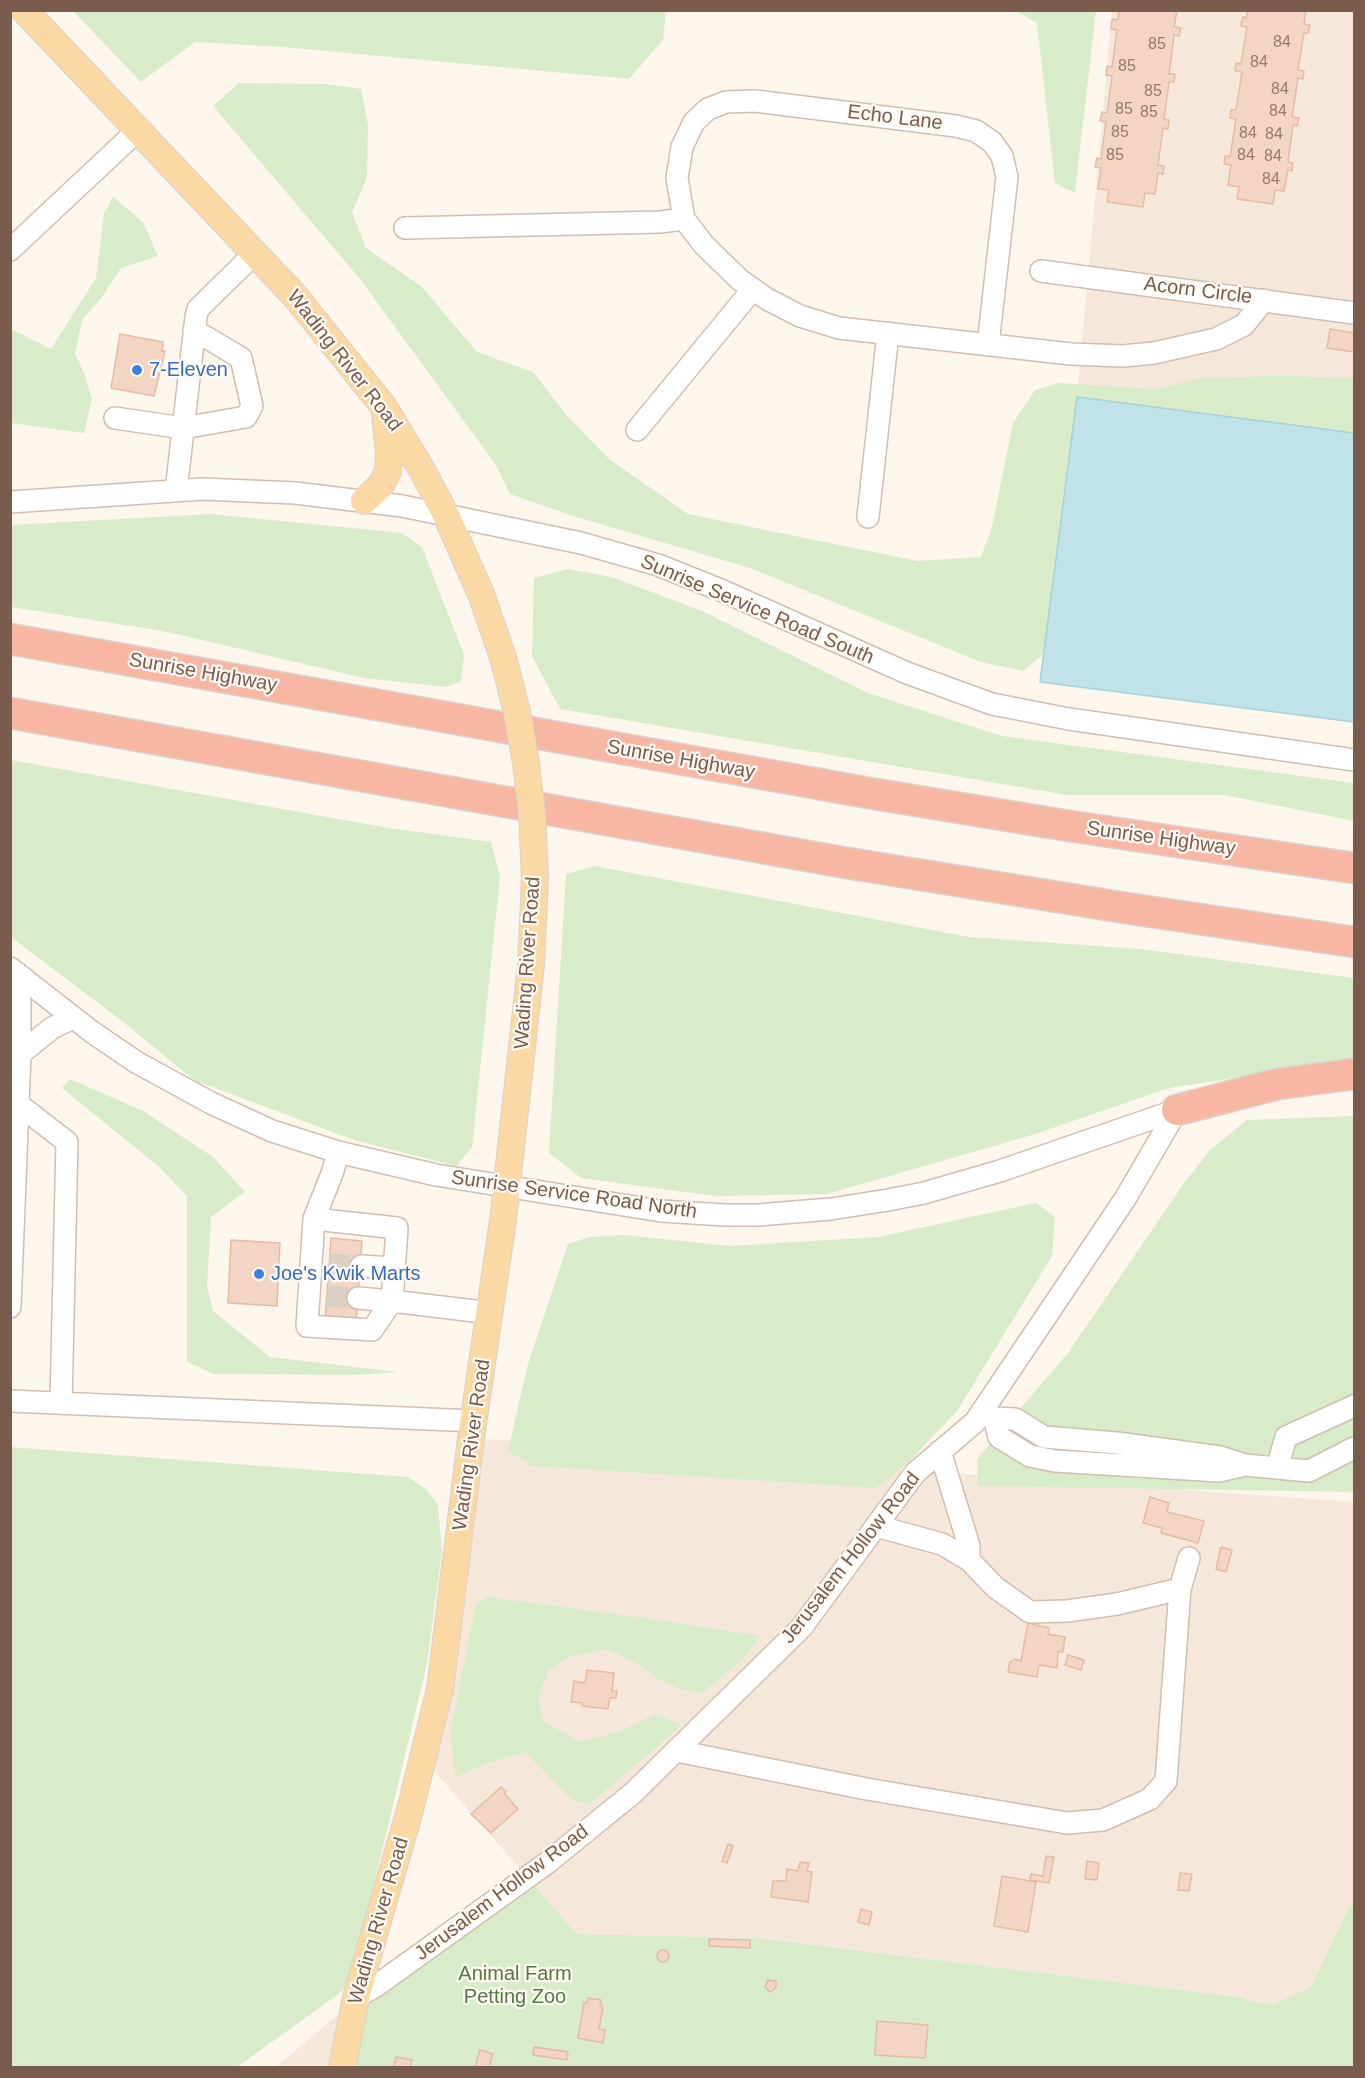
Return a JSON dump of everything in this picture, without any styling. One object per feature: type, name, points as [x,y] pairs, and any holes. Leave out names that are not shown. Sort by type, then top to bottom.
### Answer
[{"type":"highway","name":"Sunrise Highway","points":[[10,639],[880,795],[1354,868]]},
{"type":"highway","points":[[10,713],[841,861],[1089,902],[1354,942]]},
{"type":"highway","points":[[1177,1110],[1278,1084],[1354,1074]]},
{"type":"main road","name":"Wading River Road","points":[[24,10],[302,304],[384,407],[446,515],[480,594],[503,657],[517,712],[526,763],[532,813],[535,878],[531,965],[491,1312],[474,1421],[440,1689],[410,1810],[356,1998],[342,2067]]},
{"type":"main road","points":[[364,501],[381,485],[388,471],[389,453],[384,407]]},
{"type":"street","name":"Echo Lane","points":[[988,345],[1007,177],[1002,156],[992,142],[976,131],[956,126],[755,101],[726,102],[708,109],[694,122],[682,147],[677,178],[684,219],[704,245],[740,280],[800,316],[839,328],[888,333],[988,345],[1071,354],[1123,356],[1154,353],[1216,339],[1244,325],[1264,300]]},
{"type":"street","points":[[10,250],[137,130]]},
{"type":"street","points":[[405,228],[660,222],[684,219]]},
{"type":"street","points":[[176,491],[198,309],[254,254]]},
{"type":"street","name":"Acorn Circle","points":[[1041,271],[1354,313]]},
{"type":"street","points":[[637,430],[753,289]]},
{"type":"street","points":[[115,418],[183,428],[246,417],[252,406],[241,358],[194,330]]},
{"type":"street","points":[[868,517],[888,333]]},
{"type":"street","name":"Sunrise Service Road South","points":[[10,502],[176,491],[269,491],[364,501],[446,515],[581,543],[658,565],[723,591],[907,674],[992,704],[1069,719],[1354,760]]},
{"type":"street","points":[[10,1307],[20,1054],[20,1004],[14,970]]},
{"type":"street","name":"Sunrise Service Road North","points":[[14,970],[73,1018],[136,1062],[201,1099],[272,1131],[338,1152],[436,1175],[629,1207],[683,1213],[759,1215],[831,1209],[888,1200],[959,1183],[1177,1110]]},
{"type":"street","points":[[20,1054],[52,1028],[73,1018]]},
{"type":"street","points":[[18,1104],[67,1142],[61,1403]]},
{"type":"street","name":"Jerusalem Hollow Road","points":[[356,1998],[547,1863],[633,1793],[802,1627],[915,1473],[975,1422],[988,1415],[1125,1198],[1177,1110]]},
{"type":"street","points":[[314,1219],[397,1228],[392,1301],[372,1330],[307,1326],[318,1295],[320,1264],[314,1219],[338,1152]]},
{"type":"street","points":[[361,1266],[394,1268]]},
{"type":"street","points":[[358,1298],[491,1312]]},
{"type":"street","points":[[10,1401],[474,1421]]},
{"type":"street","points":[[1277,1468],[1286,1437],[1354,1406]]},
{"type":"street","points":[[988,1415],[1016,1419],[1044,1437],[1117,1443],[1221,1457],[1245,1465],[1277,1468],[1309,1470],[1354,1448]]},
{"type":"street","points":[[988,1415],[999,1437],[1030,1456],[1055,1461],[1219,1471],[1245,1465]]},
{"type":"street","points":[[1115,1465],[1117,1443]]},
{"type":"street","points":[[940,1451],[969,1546],[969,1560]]},
{"type":"street","points":[[876,1526],[942,1544],[969,1560],[996,1588],[1030,1612],[1068,1611],[1117,1604],[1180,1589]]},
{"type":"street","points":[[677,1751],[867,1789],[1067,1823],[1103,1820],[1150,1799],[1166,1782],[1180,1589],[1189,1558]]},
{"type":"shaded area","points":[[1112,11],[1354,11],[1354,433],[1077,397]]},
{"type":"shaded area","points":[[471,1438],[1354,1502],[1354,2057],[1194,2067],[1245,1998],[757,1938],[577,1934],[423,1758]]},
{"type":"shaded area","points":[[356,1999],[338,2067],[276,2067]]},
{"type":"green space","points":[[73,11],[666,11],[663,40],[629,79],[283,47],[195,42],[141,82]]},
{"type":"green space","points":[[1016,11],[1096,11],[1075,193],[1055,183],[1037,23]]},
{"type":"green space","points":[[239,83],[326,84],[361,89],[368,125],[367,177],[352,212],[366,248],[422,287],[477,352],[533,372],[568,417],[609,459],[688,514],[917,561],[981,557],[992,527],[1013,423],[1035,390],[1058,383],[1157,389],[1199,378],[1280,376],[1354,378],[1354,485],[1064,638],[1023,671],[981,662],[750,568],[573,516],[510,494],[496,465],[360,279],[213,106]]},
{"type":"green space","points":[[113,197],[143,222],[158,256],[121,268],[102,297],[82,320],[75,354],[92,399],[84,433],[11,423],[11,329],[51,349],[96,278],[104,213]]},
{"type":"green space","points":[[211,514],[402,533],[422,547],[464,655],[461,681],[446,687],[364,678],[163,631],[11,607],[11,525]]},
{"type":"green space","points":[[568,569],[612,577],[702,611],[868,693],[1002,736],[1354,783],[1354,821],[1224,795],[1067,795],[560,709],[532,656],[534,578]]},
{"type":"green space","points":[[11,760],[383,827],[491,842],[500,877],[472,1147],[456,1166],[354,1140],[194,1080],[122,1021],[11,937]]},
{"type":"green space","points":[[595,866],[969,937],[1141,949],[1354,978],[1354,1065],[1262,1074],[1169,1088],[1032,1135],[827,1194],[715,1196],[581,1178],[549,1153],[566,874]]},
{"type":"green space","points":[[70,1079],[143,1111],[213,1157],[245,1192],[211,1217],[207,1286],[213,1311],[270,1357],[398,1372],[358,1375],[214,1374],[187,1362],[187,1196],[158,1166],[62,1088]]},
{"type":"green space","points":[[1354,1116],[1354,1492],[978,1486],[977,1459],[1068,1353],[1184,1183],[1210,1150],[1247,1120]]},
{"type":"green space","points":[[1036,1203],[1055,1217],[1052,1256],[957,1411],[906,1465],[876,1488],[532,1466],[508,1451],[528,1364],[568,1244],[589,1237],[624,1235],[730,1246],[878,1237]]},
{"type":"green space","points":[[10,1447],[408,1477],[427,1490],[438,1505],[442,1551],[427,1664],[352,1975],[340,1993],[237,2067],[11,2067]]},
{"type":"green space","points":[[488,1597],[760,1636],[744,1658],[702,1693],[685,1691],[659,1680],[641,1666],[608,1649],[569,1657],[548,1671],[538,1698],[543,1721],[580,1742],[618,1732],[655,1714],[682,1725],[590,1804],[572,1800],[525,1752],[490,1762],[456,1777],[450,1733],[476,1604]]},
{"type":"green space","name":"Animal Farm Petting Zoo","points":[[527,1877],[577,1934],[757,1938],[1246,1998],[1244,2001],[1273,2004],[1311,1987],[1350,1906],[1354,1905],[1354,2067],[338,2068],[356,1999]]},
{"type":"water","points":[[1077,397],[1354,433],[1354,722],[1040,682]]},
{"type":"building","points":[[1119,10],[1177,10],[1174,27],[1181,28],[1179,36],[1174,35],[1169,74],[1175,74],[1174,82],[1169,82],[1164,119],[1169,120],[1168,129],[1163,128],[1158,165],[1164,166],[1163,174],[1158,173],[1155,194],[1145,193],[1143,207],[1107,202],[1109,190],[1098,189],[1101,168],[1095,167],[1097,158],[1101,159],[1106,122],[1100,121],[1102,112],[1107,113],[1112,76],[1106,75],[1107,66],[1112,67],[1117,30],[1111,29],[1112,19],[1118,20]]},
{"type":"building","points":[[1248,10],[1306,10],[1304,24],[1310,25],[1308,33],[1304,33],[1298,70],[1304,71],[1303,79],[1298,78],[1292,117],[1299,118],[1297,126],[1293,125],[1288,162],[1293,163],[1292,171],[1288,170],[1284,191],[1275,190],[1273,204],[1237,199],[1239,187],[1228,185],[1231,165],[1224,164],[1225,156],[1230,157],[1236,119],[1230,118],[1231,110],[1236,110],[1242,72],[1235,71],[1236,63],[1241,64],[1247,27],[1241,26]]},
{"type":"building","points":[[1330,329],[1354,333],[1354,352],[1327,348]]},
{"type":"building","name":"7-Eleven","points":[[120,334],[163,342],[162,351],[165,351],[154,396],[111,388]]},
{"type":"building","points":[[331,1238],[362,1241],[356,1323],[325,1320]]},
{"type":"building","points":[[231,1240],[280,1243],[277,1306],[228,1303]]},
{"type":"building","points":[[1150,1497],[1169,1503],[1167,1512],[1204,1521],[1198,1543],[1161,1533],[1162,1528],[1143,1523]]},
{"type":"building","points":[[1221,1547],[1232,1550],[1226,1572],[1216,1569]]},
{"type":"building","points":[[1028,1623],[1049,1628],[1048,1634],[1065,1637],[1063,1652],[1058,1651],[1057,1668],[1039,1665],[1037,1677],[1008,1672],[1010,1662],[1014,1659],[1021,1661]]},
{"type":"building","points":[[1068,1655],[1084,1660],[1081,1670],[1065,1665]]},
{"type":"building","points":[[587,1670],[614,1673],[612,1691],[617,1691],[616,1698],[610,1698],[608,1709],[582,1706],[582,1703],[571,1702],[574,1681],[585,1683]]},
{"type":"building","points":[[501,1787],[518,1809],[491,1833],[471,1814]]},
{"type":"building","points":[[728,1844],[733,1846],[727,1863],[722,1861]]},
{"type":"building","points":[[1046,1856],[1054,1857],[1049,1883],[1030,1880],[1031,1874],[1043,1876]]},
{"type":"building","points":[[1087,1861],[1099,1863],[1097,1880],[1085,1879]]},
{"type":"building","points":[[800,1862],[809,1863],[807,1871],[812,1872],[808,1902],[771,1897],[773,1881],[786,1881],[787,1869],[798,1871]]},
{"type":"building","points":[[1180,1873],[1192,1874],[1189,1891],[1178,1890]]},
{"type":"building","points":[[1002,1876],[1036,1882],[1028,1932],[994,1926]]},
{"type":"building","points":[[861,1909],[872,1912],[869,1925],[858,1922]]},
{"type":"building","points":[[709,1939],[750,1940],[750,1948],[709,1946]]},
{"type":"building","points":[[665,1950],[669,1956],[665,1962],[661,1962],[657,1954]]},
{"type":"building","points":[[768,1980],[776,1981],[776,1988],[770,1992],[765,1987]]},
{"type":"building","points":[[588,1998],[601,2000],[600,2006],[603,2006],[599,2029],[605,2030],[603,2043],[578,2038],[584,2003],[587,2003]]},
{"type":"building","points":[[877,2021],[928,2025],[925,2058],[875,2055]]},
{"type":"building","points":[[534,2047],[568,2052],[567,2060],[533,2055]]},
{"type":"building","points":[[480,2050],[493,2054],[489,2068],[475,2067]]},
{"type":"building","points":[[396,2057],[412,2060],[410,2068],[390,2068],[394,2066]]},
{"type":"tunnel","points":[[329,1264],[361,1266]]},
{"type":"tunnel","points":[[327,1296],[358,1298]]},
{"type":"place","name":"7-Eleven","points":[[137,370]]},
{"type":"place","name":"Joe's Kwik Marts","points":[[259,1274]]}]
